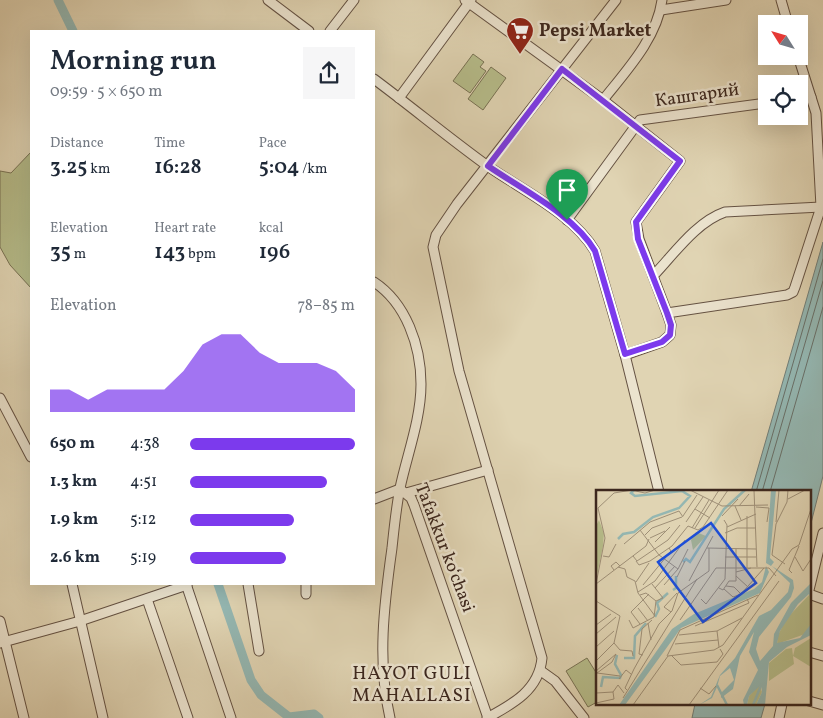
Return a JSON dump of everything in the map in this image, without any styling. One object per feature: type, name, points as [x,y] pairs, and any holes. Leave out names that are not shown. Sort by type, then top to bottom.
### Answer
[{"type":"street","points":[[268,0],[309,30]]},
{"type":"street","points":[[331,30],[354,0]]},
{"type":"street","points":[[584,718],[556,681],[541,671],[542,658],[459,371],[432,247],[436,235],[616,0]]},
{"type":"street","points":[[603,100],[631,64],[653,30],[661,10],[662,0]]},
{"type":"street","points":[[661,10],[726,0]]},
{"type":"street","points":[[780,0],[785,15]]},
{"type":"street","points":[[399,98],[469,1],[603,100],[680,161],[636,222],[638,239],[654,276],[671,325],[670,335],[662,342],[625,354]]},
{"type":"street","points":[[667,313],[786,295],[792,292],[821,207],[816,113],[801,65]]},
{"type":"street","points":[[375,80],[488,166],[578,228],[595,251],[625,354],[659,490]]},
{"type":"street","name":"Кашгарий","points":[[635,126],[640,120],[758,104]]},
{"type":"street","points":[[567,220],[635,126]]},
{"type":"street","points":[[654,276],[699,227],[715,216],[725,212],[821,207]]},
{"type":"street","name":"Tafakkur ko‘chasi","points":[[375,283],[396,301],[402,310],[416,349],[421,384],[403,491],[414,504],[488,718],[526,694],[541,671]]},
{"type":"street","points":[[0,398],[30,455]]},
{"type":"street","points":[[375,499],[488,470]]},
{"type":"street","points":[[390,718],[384,690],[382,644],[385,603],[403,491]]},
{"type":"street","points":[[810,588],[819,570],[823,533]]},
{"type":"street","points":[[72,585],[103,718]]},
{"type":"street","points":[[2,643],[80,621],[183,585]]},
{"type":"street","points":[[186,585],[230,718]]},
{"type":"street","points":[[248,585],[259,651]]},
{"type":"street","points":[[306,585],[306,594]]},
{"type":"street","points":[[810,594],[823,599]]},
{"type":"street","points":[[147,599],[188,718]]},
{"type":"street","points":[[0,621],[2,643],[24,718]]},
{"type":"street","points":[[810,652],[823,656]]},
{"type":"street","points":[[810,701],[823,705]]},
{"type":"green space","points":[[473,54],[484,62],[480,67],[486,71],[470,93],[453,81]]},
{"type":"green space","points":[[491,67],[506,78],[483,110],[468,99]]},
{"type":"green space","points":[[30,153],[30,287],[10,265],[0,247],[0,171],[11,173]]},
{"type":"green space","points":[[587,658],[596,672],[596,703],[588,707],[566,671]]},
{"type":"water","points":[[823,242],[823,476],[810,527],[810,490],[752,490]]},
{"type":"water","points":[[695,706],[764,706],[761,718],[692,718]]},
{"type":"waterway","points":[[58,0],[73,30]]},
{"type":"waterway","points":[[218,585],[251,680],[261,695],[289,717],[314,714],[319,718]]},
{"type":"place","name":"Pepsi Market","points":[[520,55]]},
{"type":"district","name":"HAYOT GULI MAHALLASI","points":[[412,685]]},
{"type":"route","points":[[562,69],[680,161],[636,222],[638,239],[654,276],[671,325],[670,335],[662,342],[625,354],[595,251],[589,240],[567,220],[488,166],[562,69]]}]
